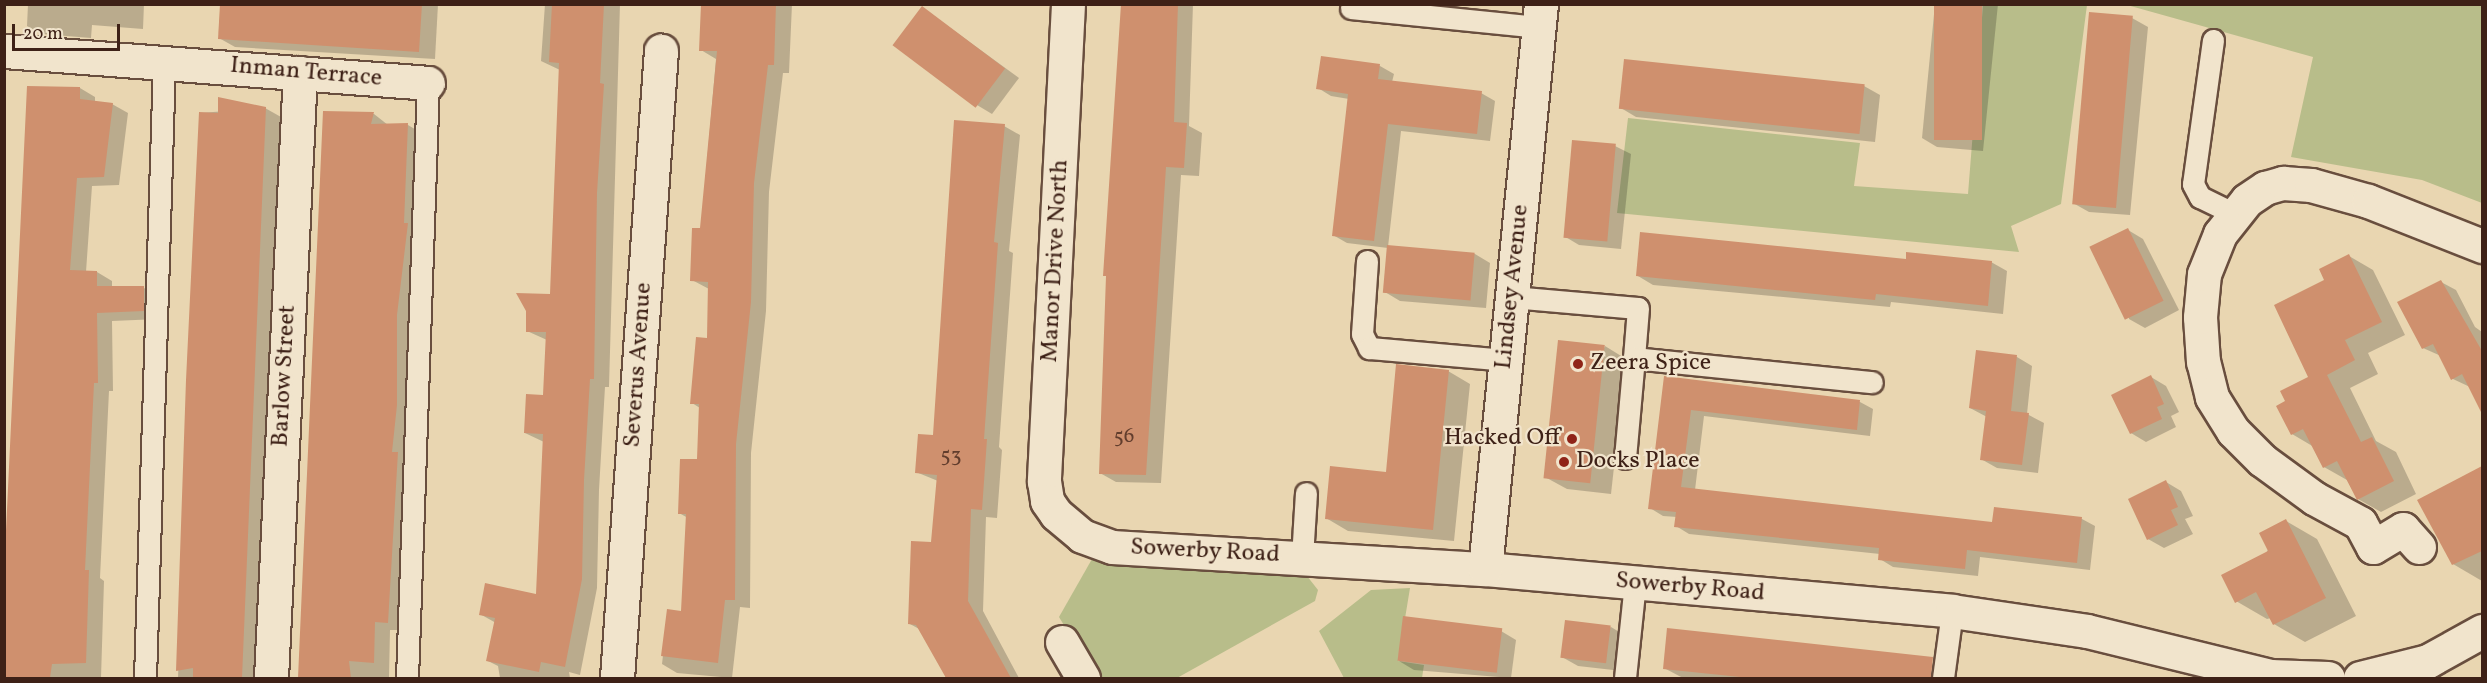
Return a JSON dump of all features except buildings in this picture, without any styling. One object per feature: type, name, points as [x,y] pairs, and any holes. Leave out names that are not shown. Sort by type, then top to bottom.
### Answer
[{"type":"street","name":"Manor Drive North","points":[[1056,514],[1047,501],[1044,481],[1068,4]]},
{"type":"street","name":"Lindsey Avenue","points":[[1485,569],[1540,16]]},
{"type":"street","name":"Inman Terrace","points":[[4,51],[428,83]]},
{"type":"street","name":"Severus Avenue","points":[[617,678],[661,51]]},
{"type":"street","name":"Barlow Street","points":[[271,678],[300,73]]},
{"type":"street","points":[[2419,547],[2403,529],[2373,547],[2360,523],[2314,498],[2262,460],[2233,431],[2212,397],[2203,362],[2200,317],[2204,274],[2220,234],[2235,214],[2265,188],[2283,183],[2311,185],[2368,201],[2482,246]]},
{"type":"street","name":"Sowerby Road","points":[[1056,514],[1082,536],[1112,547],[1485,569],[1952,611],[2087,631],[2270,676],[2328,678]]},
{"type":"street","points":[[2360,678],[2428,661],[2482,631]]},
{"type":"street","points":[[1062,642],[1083,678]]},
{"type":"lane","points":[[1350,8],[1540,16]]},
{"type":"lane","points":[[2213,40],[2193,184],[2200,197],[2235,214]]},
{"type":"lane","points":[[145,678],[164,62]]},
{"type":"lane","points":[[407,678],[428,83]]},
{"type":"lane","points":[[1367,261],[1362,334],[1369,348],[1505,360]]},
{"type":"lane","points":[[1512,297],[1638,308],[1625,458]]},
{"type":"lane","points":[[1634,358],[1872,382]]},
{"type":"lane","points":[[1302,558],[1306,493]]},
{"type":"lane","points":[[1625,678],[1635,583]]},
{"type":"lane","points":[[1943,678],[1952,611]]},
{"type":"green space","points":[[1983,5],[2087,5],[2061,204],[2011,226],[2019,252],[1617,213],[1628,118],[1860,143],[1854,186],[1968,194]]},
{"type":"green space","points":[[2127,5],[2482,5],[2482,203],[2422,180],[2291,157],[2313,57]]},
{"type":"green space","points":[[1092,559],[1307,576],[1318,590],[1315,601],[1177,678],[1096,678],[1059,617]]},
{"type":"green space","points":[[1410,588],[1398,661],[1424,665],[1422,678],[1344,678],[1319,631],[1371,590]]},
{"type":"place","name":"Zeera Spice","points":[[1578,364]]},
{"type":"place","name":"Hacked Off","points":[[1572,439]]},
{"type":"place","name":"Docks Place","points":[[1564,462]]}]
